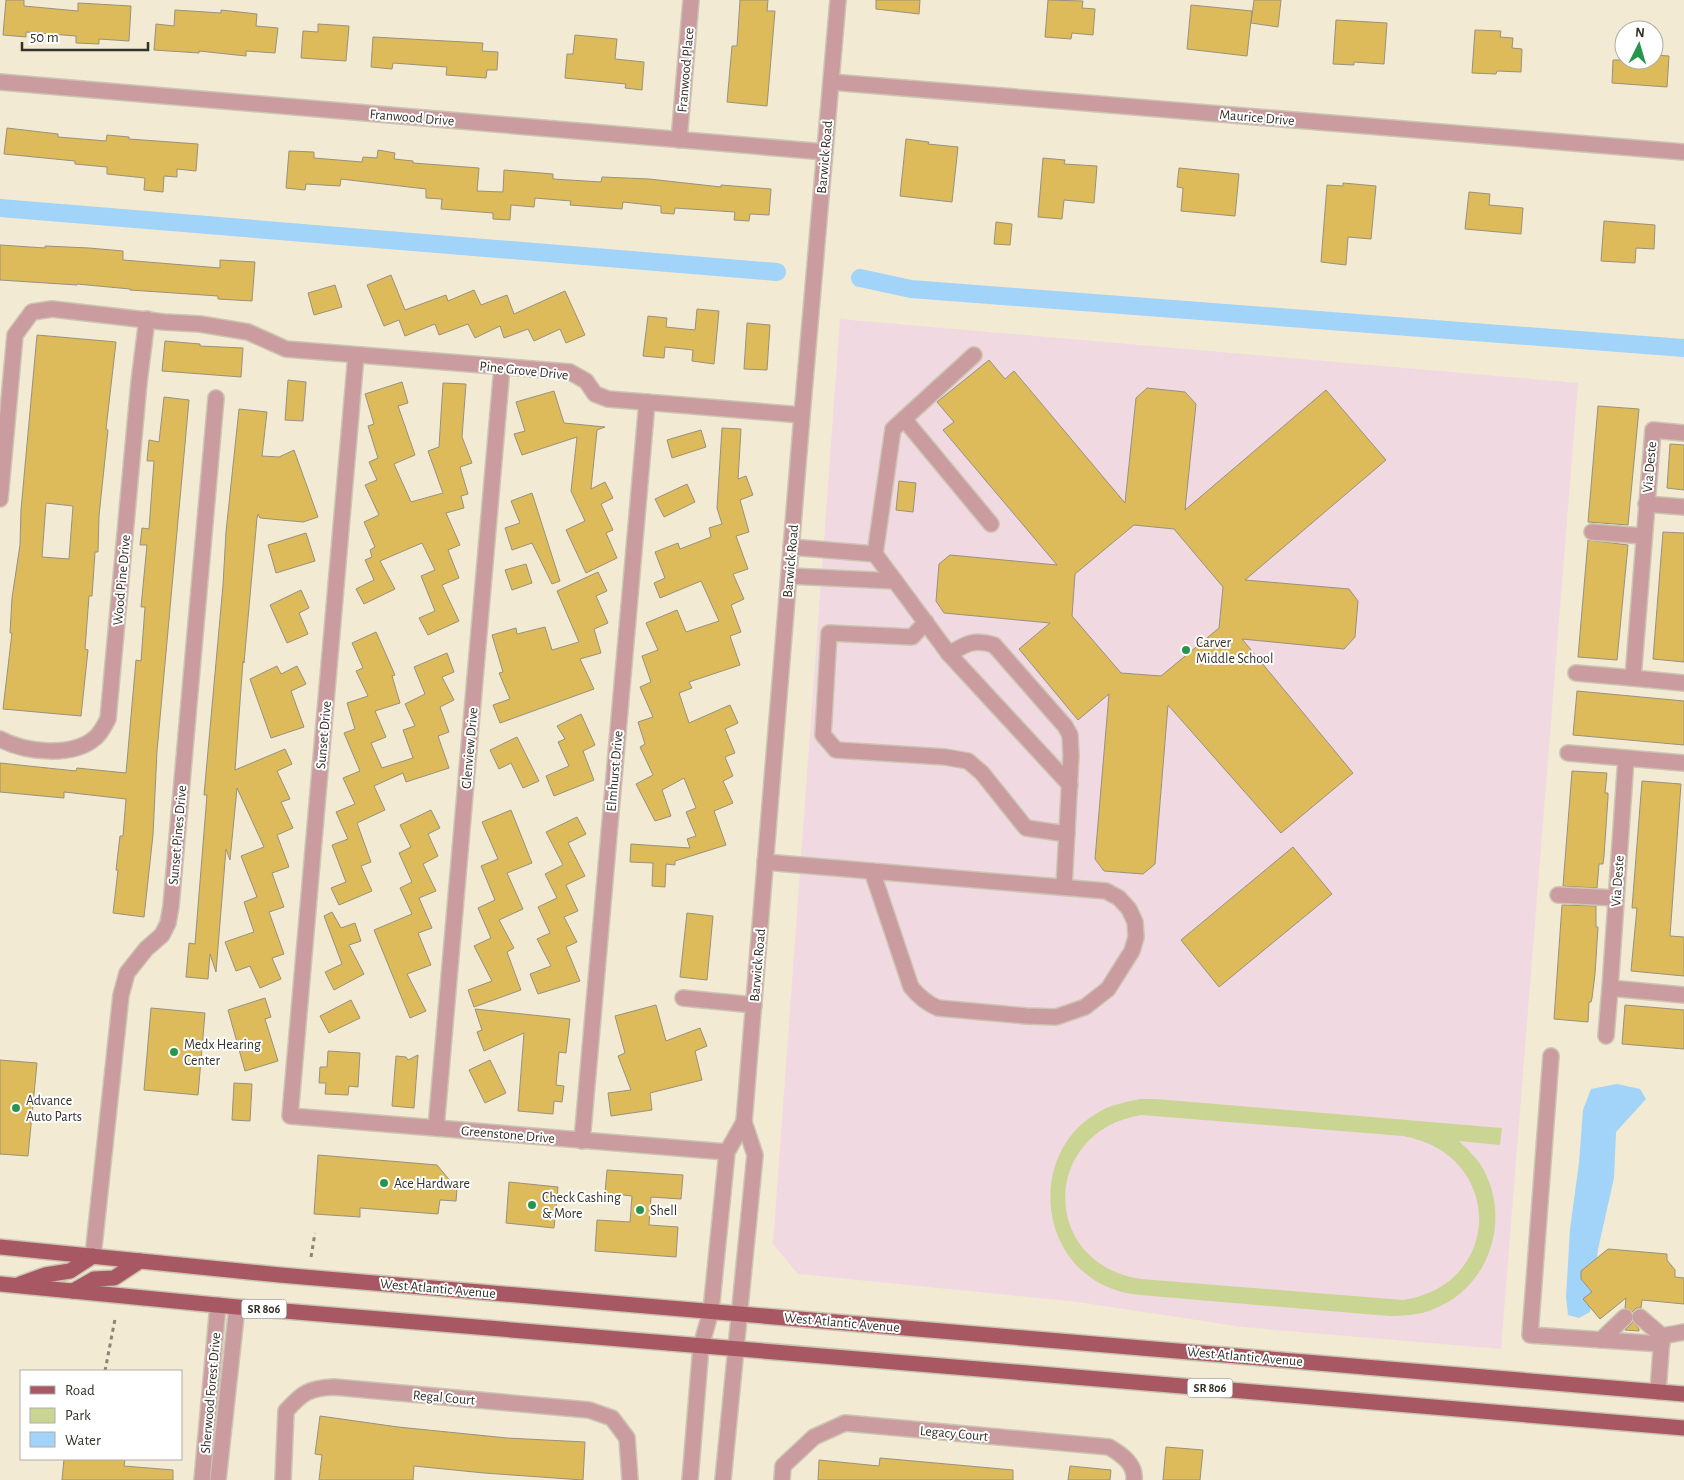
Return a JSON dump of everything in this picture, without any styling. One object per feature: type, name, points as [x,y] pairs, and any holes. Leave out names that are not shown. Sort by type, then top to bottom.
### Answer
[{"type":"main road","name":"West Atlantic Avenue","points":[[0,1247],[140,1261],[1684,1394]]},
{"type":"main road","points":[[17,1285],[45,1274],[70,1271],[93,1256]]},
{"type":"main road","points":[[73,1291],[94,1279],[114,1278],[140,1261]]},
{"type":"main road","name":"SR 806","points":[[0,1284],[237,1307],[1684,1428]]},
{"type":"street","name":"Franwood Place","points":[[679,140],[692,0]]},
{"type":"street","name":"Barwick Road","points":[[736,1349],[754,1155],[744,1122],[838,0]]},
{"type":"street","name":"Franwood Drive","points":[[0,82],[825,152]]},
{"type":"street","name":"Maurice Drive","points":[[831,82],[1684,152]]},
{"type":"street","points":[[0,500],[15,335],[22,323],[32,312],[52,309],[200,324],[248,332],[286,349],[356,355]]},
{"type":"street","name":"Wood Pine Drive","points":[[0,739],[25,748],[50,750],[74,748],[85,745],[95,738],[103,730],[108,719],[139,382],[147,319]]},
{"type":"street","name":"Pine Grove Drive","points":[[356,355],[570,372],[586,382],[595,394],[608,399],[802,415]]},
{"type":"street","name":"Sunset Drive","points":[[290,1116],[356,355]]},
{"type":"street","points":[[974,355],[893,429],[875,554],[949,654],[1070,785]]},
{"type":"street","name":"Glenview Drive","points":[[436,1128],[502,367]]},
{"type":"street","name":"Sunset Pines Drive","points":[[93,1256],[121,995],[127,973],[146,949],[162,935],[168,923],[171,906],[216,398]]},
{"type":"street","name":"Elmhurst Drive","points":[[582,1141],[647,402]]},
{"type":"street","points":[[904,419],[991,524]]},
{"type":"street","name":"Via Deste","points":[[1632,678],[1653,430],[1684,433]]},
{"type":"street","name":"Via Deste","points":[[1646,504],[1684,507]]},
{"type":"street","points":[[1592,532],[1643,536]]},
{"type":"street","points":[[791,547],[875,554]]},
{"type":"street","points":[[789,576],[895,581]]},
{"type":"street","points":[[926,622],[912,637],[829,633],[823,735],[836,750],[945,757],[968,761],[982,773],[1026,828],[1067,834]]},
{"type":"street","points":[[949,654],[966,643],[980,641],[994,645],[1070,735],[1070,785],[1064,887]]},
{"type":"street","points":[[1576,673],[1684,682]]},
{"type":"street","points":[[1568,754],[1684,763]]},
{"type":"street","name":"Via Deste","points":[[1606,1036],[1626,758]]},
{"type":"street","points":[[765,862],[1064,887],[1106,891],[1120,898],[1129,909],[1135,922],[1136,937],[1132,951],[1108,988],[1084,1007],[1056,1017],[938,1008],[927,1003],[911,987],[872,871]]},
{"type":"street","points":[[1558,895],[1615,898]]},
{"type":"street","points":[[1610,988],[1684,995]]},
{"type":"street","points":[[683,998],[754,1006]]},
{"type":"street","points":[[1551,1056],[1530,1335],[1601,1340],[1662,1340],[1684,1332]]},
{"type":"street","name":"Greenstone Drive","points":[[290,1116],[727,1152]]},
{"type":"street","name":"Barwick Road","points":[[701,1346],[711,1310],[727,1152],[744,1122]]},
{"type":"street","name":"Sherwood Forest Drive","points":[[202,1480],[218,1305]]},
{"type":"street","name":"Sherwood Forest Drive","points":[[218,1480],[237,1307]]},
{"type":"street","points":[[1601,1340],[1625,1317]]},
{"type":"street","points":[[1640,1318],[1662,1340],[1658,1392]]},
{"type":"street","points":[[690,1480],[701,1346]]},
{"type":"street","points":[[723,1480],[736,1349]]},
{"type":"street","name":"Regal Court","points":[[284,1480],[286,1411],[301,1394],[316,1388],[589,1410],[612,1418],[627,1438],[630,1480]]},
{"type":"street","name":"Legacy Court","points":[[782,1480],[783,1466],[814,1437],[845,1424],[1109,1447],[1124,1456],[1135,1473],[1134,1480]]},
{"type":"path","points":[[311,1257],[315,1233]]},
{"type":"path","points":[[105,1370],[115,1319]]},
{"type":"shaded area","name":"Carver Middle School","points":[[840,319],[1578,383],[1501,1349],[1242,1327],[1078,1302],[798,1274],[773,1244]]},
{"type":"green space","points":[[1140,1099],[1502,1128],[1500,1145],[1459,1141],[1480,1163],[1491,1187],[1495,1208],[1495,1229],[1490,1249],[1482,1268],[1469,1285],[1453,1299],[1434,1309],[1418,1314],[1389,1316],[1140,1295],[1110,1288],[1086,1274],[1068,1254],[1056,1230],[1051,1205],[1052,1178],[1060,1153],[1075,1131],[1102,1110]],"holes":[[[1141,1115],[1403,1136],[1436,1148],[1460,1167],[1474,1192],[1479,1219],[1474,1246],[1460,1271],[1436,1289],[1403,1300],[1141,1279],[1108,1268],[1084,1249],[1070,1225],[1065,1198],[1070,1170],[1084,1146],[1108,1126]]]},
{"type":"water","points":[[1617,1084],[1640,1089],[1646,1099],[1616,1132],[1614,1178],[1598,1249],[1590,1312],[1579,1318],[1568,1315],[1566,1297],[1570,1229],[1579,1163],[1583,1110],[1591,1089]]},
{"type":"building","points":[[6,0],[24,0],[24,6],[78,11],[78,3],[131,6],[129,41],[99,39],[99,44],[76,43],[76,36],[26,32],[26,37],[3,35]]},
{"type":"building","points":[[740,0],[768,0],[767,11],[775,11],[767,106],[727,102],[732,46],[737,46]]},
{"type":"building","points":[[876,0],[920,0],[919,14],[876,9]]},
{"type":"building","points":[[1048,0],[1083,1],[1082,8],[1095,9],[1093,35],[1072,33],[1071,39],[1045,37]]},
{"type":"building","points":[[1254,0],[1281,0],[1278,27],[1251,23]]},
{"type":"building","points":[[1191,5],[1252,11],[1247,56],[1187,49]]},
{"type":"building","points":[[175,10],[221,13],[221,10],[257,14],[256,26],[278,28],[275,53],[246,51],[246,56],[199,51],[199,53],[154,50],[156,24],[174,26]]},
{"type":"building","points":[[1336,20],[1387,23],[1384,64],[1354,62],[1354,65],[1333,64]]},
{"type":"building","points":[[318,24],[349,26],[346,61],[301,58],[303,31],[318,32]]},
{"type":"building","points":[[1475,30],[1501,31],[1500,37],[1513,38],[1512,48],[1522,49],[1521,72],[1472,73]]},
{"type":"building","points":[[575,35],[617,39],[615,59],[644,62],[642,90],[625,88],[626,84],[565,78],[567,54],[573,54]]},
{"type":"building","points":[[373,37],[483,43],[482,51],[498,52],[497,70],[487,70],[486,78],[446,75],[447,67],[393,63],[392,69],[371,67]]},
{"type":"building","points":[[1664,56],[1669,56],[1667,87],[1612,83],[1613,60],[1614,70],[1664,70]]},
{"type":"building","points":[[7,128],[58,134],[58,137],[106,141],[107,135],[129,137],[129,139],[198,144],[196,171],[177,169],[177,177],[164,176],[163,192],[144,190],[145,178],[107,174],[107,167],[75,164],[75,161],[4,154]]},
{"type":"building","points":[[906,139],[929,142],[928,144],[958,147],[952,202],[900,196]]},
{"type":"building","points":[[378,150],[395,153],[394,159],[413,161],[413,163],[479,168],[477,191],[503,192],[504,170],[553,174],[553,179],[601,182],[602,177],[649,179],[721,187],[721,185],[771,189],[769,215],[750,214],[749,221],[734,220],[735,212],[675,208],[674,214],[661,213],[661,206],[623,202],[622,209],[570,205],[571,201],[535,198],[534,207],[511,205],[510,220],[493,219],[493,213],[441,209],[442,199],[426,198],[426,189],[341,179],[340,186],[306,184],[305,190],[286,188],[289,151],[314,152],[314,158],[362,162],[363,157],[377,158]]},
{"type":"building","points":[[1043,158],[1065,160],[1064,164],[1097,166],[1094,203],[1064,200],[1062,219],[1038,217]]},
{"type":"building","points":[[1179,168],[1239,174],[1235,216],[1181,211],[1183,188],[1177,187]]},
{"type":"building","points":[[1343,183],[1376,186],[1371,239],[1348,237],[1346,265],[1321,262],[1327,185],[1343,186]]},
{"type":"building","points":[[1469,192],[1490,194],[1489,205],[1523,208],[1521,234],[1465,229]]},
{"type":"building","points":[[1604,221],[1655,225],[1654,249],[1636,248],[1635,263],[1601,261]]},
{"type":"building","points":[[996,222],[1012,224],[1010,245],[994,244]]},
{"type":"building","points":[[0,245],[123,251],[123,260],[220,268],[220,260],[255,262],[252,301],[218,299],[218,296],[77,284],[0,280]]},
{"type":"building","points":[[391,275],[405,310],[446,295],[448,301],[474,290],[481,305],[507,295],[514,314],[565,291],[585,335],[566,343],[560,329],[534,341],[528,329],[504,338],[500,326],[475,338],[468,324],[439,335],[435,324],[405,336],[399,320],[384,326],[367,285]]},
{"type":"building","points":[[335,285],[342,307],[314,315],[308,293]]},
{"type":"building","points":[[697,309],[719,311],[714,364],[692,361],[693,350],[665,347],[664,358],[643,356],[648,316],[667,318],[666,327],[695,330]]},
{"type":"building","points":[[747,323],[770,325],[767,370],[744,369]]},
{"type":"building","points":[[37,335],[116,342],[106,429],[108,430],[99,516],[98,552],[95,552],[92,596],[89,596],[85,649],[88,650],[81,716],[3,709],[12,633],[10,633],[12,598],[20,545],[21,510]],"holes":[[[46,503],[73,506],[69,559],[42,557]]]},
{"type":"building","points":[[165,341],[200,344],[200,346],[243,348],[241,377],[162,371]]},
{"type":"building","points":[[989,360],[1005,379],[1014,371],[1125,503],[1136,398],[1147,388],[1185,392],[1196,404],[1185,510],[1326,390],[1386,460],[1245,580],[1349,589],[1358,601],[1355,637],[1344,649],[1242,639],[1353,773],[1281,833],[1168,705],[1155,864],[1143,874],[1104,871],[1095,859],[1109,694],[1078,720],[1019,649],[1050,623],[944,613],[936,601],[939,564],[950,555],[1057,565],[943,430],[954,422],[937,402]],"holes":[[[1134,525],[1174,529],[1223,587],[1219,628],[1161,676],[1121,673],[1072,616],[1075,574]]]},
{"type":"building","points":[[288,380],[306,382],[303,421],[285,420]]},
{"type":"building","points":[[402,382],[408,403],[398,406],[415,455],[394,464],[411,502],[443,493],[428,451],[439,447],[443,383],[466,384],[462,437],[472,463],[460,467],[468,494],[461,496],[464,508],[446,513],[460,545],[448,550],[459,578],[442,585],[459,621],[428,635],[419,618],[435,611],[421,576],[435,570],[422,543],[380,561],[395,589],[364,604],[356,589],[374,580],[365,560],[372,557],[370,550],[375,547],[364,522],[379,515],[365,485],[377,480],[369,462],[378,458],[368,426],[374,424],[365,394]]},
{"type":"building","points":[[554,391],[564,423],[605,427],[597,430],[591,489],[605,482],[613,498],[601,504],[613,530],[606,533],[617,558],[586,573],[566,530],[585,521],[571,491],[577,437],[522,455],[514,434],[525,431],[516,402]]},
{"type":"building","points":[[164,397],[189,400],[157,751],[153,835],[144,917],[113,913],[118,870],[116,870],[120,836],[123,836],[126,799],[64,792],[64,798],[0,792],[0,763],[76,771],[77,768],[126,773],[136,660],[141,661],[145,607],[141,607],[147,545],[140,545],[142,528],[149,529],[154,461],[147,461],[149,440],[159,442]]},
{"type":"building","points":[[1598,406],[1639,409],[1628,525],[1588,522]]},
{"type":"building","points":[[239,409],[267,412],[262,456],[279,457],[294,450],[318,517],[303,522],[260,518],[258,514],[257,518],[244,663],[243,661],[235,770],[285,749],[292,764],[277,771],[290,799],[281,802],[293,828],[277,835],[289,867],[272,873],[284,907],[269,912],[284,954],[272,958],[281,979],[260,988],[250,966],[236,971],[225,942],[254,932],[244,902],[257,897],[241,856],[264,847],[237,788],[230,860],[226,849],[216,972],[210,954],[208,979],[186,977],[189,943],[195,944],[207,795],[204,795],[226,532]]},
{"type":"building","points":[[722,428],[741,429],[738,479],[746,476],[753,495],[740,500],[749,532],[736,536],[748,569],[733,574],[744,599],[731,605],[741,632],[730,636],[740,665],[689,682],[692,688],[679,693],[689,723],[730,705],[738,723],[725,729],[735,753],[725,757],[733,776],[723,781],[733,803],[714,811],[726,845],[675,861],[675,865],[666,864],[665,887],[652,886],[653,863],[630,862],[631,844],[690,848],[687,839],[696,836],[686,812],[696,808],[684,778],[662,790],[671,816],[655,821],[636,784],[653,775],[640,747],[645,744],[638,722],[653,717],[640,687],[651,682],[642,656],[658,650],[646,623],[677,610],[686,632],[719,621],[701,581],[660,598],[654,583],[665,578],[655,552],[678,543],[680,549],[711,537],[709,528],[722,524],[717,508]]},
{"type":"building","points":[[701,430],[706,447],[672,458],[667,440]]},
{"type":"building","points":[[1670,444],[1684,445],[1684,490],[1667,488]]},
{"type":"building","points":[[899,481],[916,483],[913,512],[896,510]]},
{"type":"building","points":[[687,484],[695,502],[664,517],[655,499]]},
{"type":"building","points":[[532,493],[560,581],[552,584],[532,543],[512,550],[505,528],[520,523],[511,501]]},
{"type":"building","points":[[1663,532],[1684,533],[1684,662],[1653,659]]},
{"type":"building","points":[[306,533],[315,561],[276,573],[268,545]]},
{"type":"building","points":[[1588,540],[1628,545],[1617,660],[1578,657]]},
{"type":"building","points":[[526,564],[532,583],[512,590],[505,570]]},
{"type":"building","points":[[598,572],[607,591],[596,596],[608,623],[594,629],[601,653],[580,659],[594,689],[500,723],[493,705],[510,699],[499,673],[503,672],[492,635],[516,628],[517,634],[545,627],[552,650],[579,642],[557,591]]},
{"type":"building","points":[[301,590],[309,608],[299,613],[308,634],[287,643],[270,605]]},
{"type":"building","points":[[376,632],[395,675],[392,676],[400,703],[375,711],[386,737],[371,743],[382,768],[413,758],[403,730],[415,726],[405,704],[425,694],[414,667],[447,653],[454,672],[442,677],[454,700],[440,707],[449,732],[438,736],[449,768],[406,782],[403,773],[374,786],[385,810],[357,823],[371,862],[361,866],[372,891],[339,905],[331,888],[346,882],[332,845],[348,839],[336,812],[355,804],[343,778],[360,771],[344,733],[355,729],[347,703],[368,696],[356,671],[363,668],[352,643]]},
{"type":"building","points":[[277,666],[281,674],[297,666],[306,684],[291,691],[304,727],[271,738],[250,679]]},
{"type":"building","points":[[1577,691],[1684,701],[1684,745],[1573,735]]},
{"type":"building","points":[[581,714],[595,745],[583,751],[594,780],[554,796],[546,776],[569,766],[558,742],[565,739],[557,726]]},
{"type":"building","points":[[517,737],[539,781],[523,788],[511,763],[499,769],[490,750]]},
{"type":"building","points":[[1572,771],[1607,773],[1605,793],[1608,793],[1608,797],[1604,856],[1603,864],[1599,864],[1597,888],[1563,886]]},
{"type":"building","points":[[1642,781],[1681,784],[1670,936],[1684,937],[1684,976],[1631,971],[1637,908],[1632,908]]},
{"type":"building","points":[[431,810],[440,828],[428,834],[438,856],[423,864],[436,891],[419,898],[432,928],[418,933],[431,965],[407,974],[426,1011],[410,1018],[374,930],[412,914],[400,888],[412,882],[399,853],[411,847],[400,825]]},
{"type":"building","points":[[511,810],[532,863],[507,873],[523,909],[499,920],[514,948],[507,952],[521,990],[474,1007],[468,990],[492,981],[474,946],[491,938],[478,908],[495,900],[481,866],[498,859],[482,822]]},
{"type":"building","points":[[577,817],[586,834],[568,843],[585,876],[566,885],[578,911],[564,917],[577,942],[566,947],[580,981],[538,994],[530,974],[551,966],[537,939],[550,933],[538,907],[557,898],[545,874],[563,865],[546,832]]},
{"type":"building","points":[[1293,847],[1332,894],[1219,987],[1181,940]]},
{"type":"building","points":[[1562,905],[1596,906],[1596,927],[1598,927],[1595,974],[1592,998],[1591,1002],[1589,1002],[1588,1022],[1554,1019]]},
{"type":"building","points":[[332,912],[341,928],[355,923],[361,941],[349,945],[364,974],[334,990],[325,972],[342,964],[324,916]]},
{"type":"building","points":[[687,913],[713,916],[707,980],[680,977]]},
{"type":"building","points":[[265,998],[271,1017],[265,1019],[278,1061],[245,1071],[228,1010]]},
{"type":"building","points":[[351,1000],[360,1018],[329,1033],[320,1016]]},
{"type":"building","points":[[656,1005],[666,1041],[700,1028],[707,1046],[695,1051],[702,1080],[650,1093],[652,1110],[611,1116],[608,1093],[631,1090],[618,1056],[625,1053],[615,1016]]},
{"type":"building","points":[[1625,1005],[1684,1010],[1684,1049],[1622,1044]]},
{"type":"building","name":"Medx Hearing Center","points":[[151,1008],[205,1013],[198,1095],[144,1090]]},
{"type":"building","points":[[475,1009],[570,1019],[566,1053],[559,1052],[556,1085],[564,1086],[562,1102],[554,1101],[553,1114],[518,1111],[524,1033],[484,1051],[477,1032],[482,1030]]},
{"type":"building","points":[[328,1051],[360,1053],[358,1087],[349,1086],[348,1095],[325,1094],[326,1083],[319,1083],[320,1067],[327,1067]]},
{"type":"building","points":[[418,1055],[414,1108],[392,1106],[396,1056],[406,1057],[408,1060]]},
{"type":"building","name":"Advance Auto Parts","points":[[0,1060],[37,1063],[28,1156],[0,1154]]},
{"type":"building","points":[[490,1060],[506,1093],[485,1103],[469,1070]]},
{"type":"building","points":[[234,1083],[252,1084],[250,1121],[232,1120]]},
{"type":"building","name":"Ace Hardware","points":[[318,1155],[437,1165],[457,1189],[456,1201],[440,1200],[438,1214],[360,1208],[360,1217],[314,1214]]},
{"type":"building","points":[[607,1170],[683,1175],[681,1199],[651,1197],[649,1225],[678,1227],[676,1257],[595,1251],[597,1220],[630,1222],[632,1196],[605,1193]]},
{"type":"building","name":"Check Cashing & More","points":[[509,1182],[558,1187],[554,1228],[506,1223]]},
{"type":"building","points":[[1608,1249],[1667,1254],[1667,1260],[1675,1270],[1675,1277],[1684,1278],[1684,1304],[1642,1300],[1641,1308],[1636,1308],[1632,1312],[1625,1308],[1626,1298],[1600,1319],[1583,1299],[1592,1292],[1581,1279],[1581,1271]]},
{"type":"building","points":[[1633,1322],[1639,1331],[1625,1330]]},
{"type":"building","points":[[320,1416],[398,1427],[507,1438],[585,1442],[583,1480],[414,1466],[413,1480],[319,1480],[322,1455],[315,1454]]},
{"type":"building","points":[[1166,1447],[1203,1450],[1200,1480],[1163,1480]]},
{"type":"building","points":[[880,1458],[1013,1470],[1013,1480],[818,1480],[819,1460],[879,1466]]},
{"type":"building","points":[[64,1460],[125,1460],[124,1466],[173,1470],[173,1480],[62,1480]]},
{"type":"building","points":[[1070,1466],[1111,1470],[1110,1480],[1068,1480]]},
{"type":"waterway","points":[[0,208],[777,272]]},
{"type":"waterway","points":[[860,278],[911,289],[1684,348]]},
{"type":"place","name":"Carver Middle School","points":[[1186,650]]},
{"type":"place","name":"Medx Hearing Center","points":[[174,1052]]},
{"type":"place","name":"Advance Auto Parts","points":[[16,1108]]},
{"type":"place","name":"Ace Hardware","points":[[384,1183]]},
{"type":"place","name":"Check Cashing & More","points":[[532,1205]]},
{"type":"place","name":"Shell","points":[[640,1210]]}]
